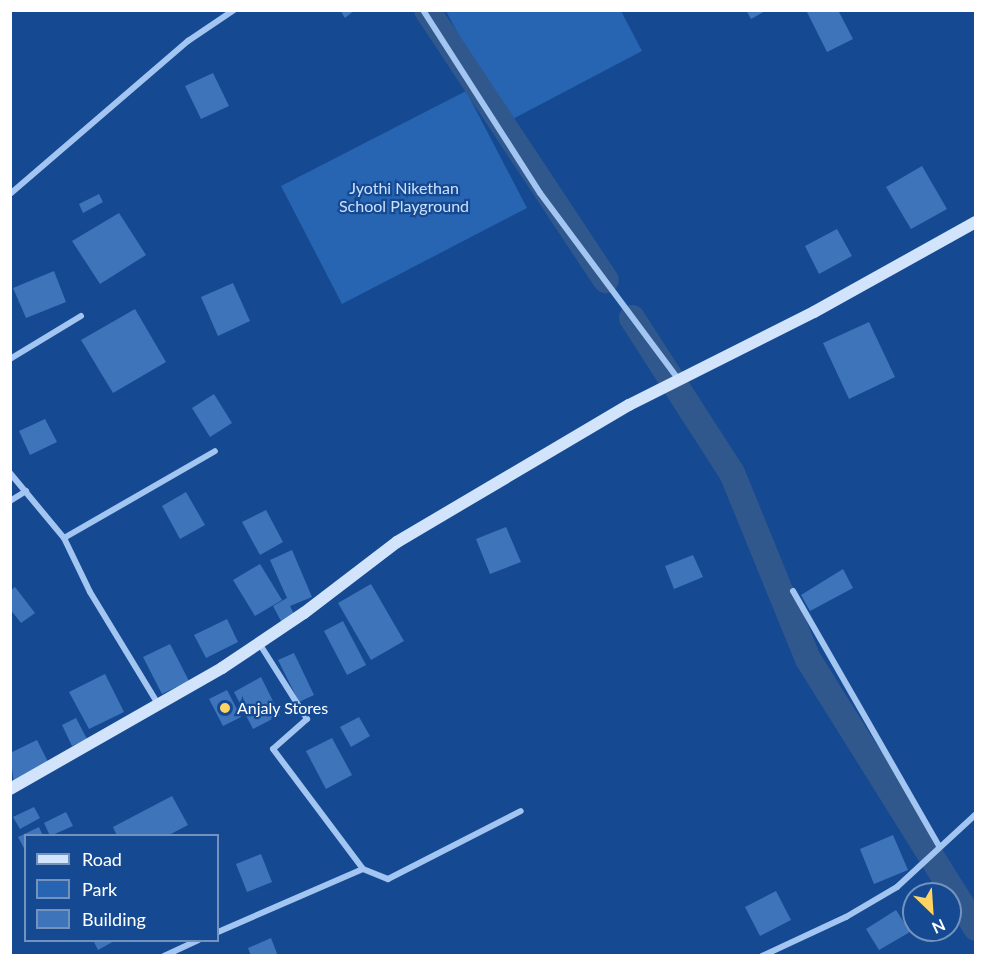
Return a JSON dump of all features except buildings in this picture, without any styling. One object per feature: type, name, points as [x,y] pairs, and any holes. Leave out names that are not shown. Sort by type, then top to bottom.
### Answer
[{"type":"street","points":[[10,194],[188,41],[234,10]]},
{"type":"street","points":[[423,10],[540,193],[673,382]]},
{"type":"street","points":[[10,789],[158,705],[259,643],[397,542],[673,382],[814,312],[975,222]]},
{"type":"street","points":[[10,359],[81,316]]},
{"type":"street","points":[[64,538],[215,450]]},
{"type":"street","points":[[10,473],[64,538],[90,592],[158,705]]},
{"type":"street","points":[[10,501],[26,491]]},
{"type":"street","points":[[792,591],[939,846]]},
{"type":"street","points":[[259,643],[307,719],[273,749],[363,868],[388,879],[521,811]]},
{"type":"street","points":[[762,956],[846,917],[897,887],[975,814]]},
{"type":"street","points":[[219,932],[363,868]]},
{"type":"street","points":[[164,956],[194,942]]},
{"type":"green space","points":[[446,11],[621,11],[642,51],[505,123]]},
{"type":"green space","name":"Jyothi Nikethan School Playground","points":[[466,91],[527,208],[342,304],[281,186]]},
{"type":"waterway","points":[[427,10],[606,280]]},
{"type":"waterway","points":[[632,318],[732,473],[808,659],[976,928]]},
{"type":"place","name":"Anjaly Stores","points":[[225,708]]}]
